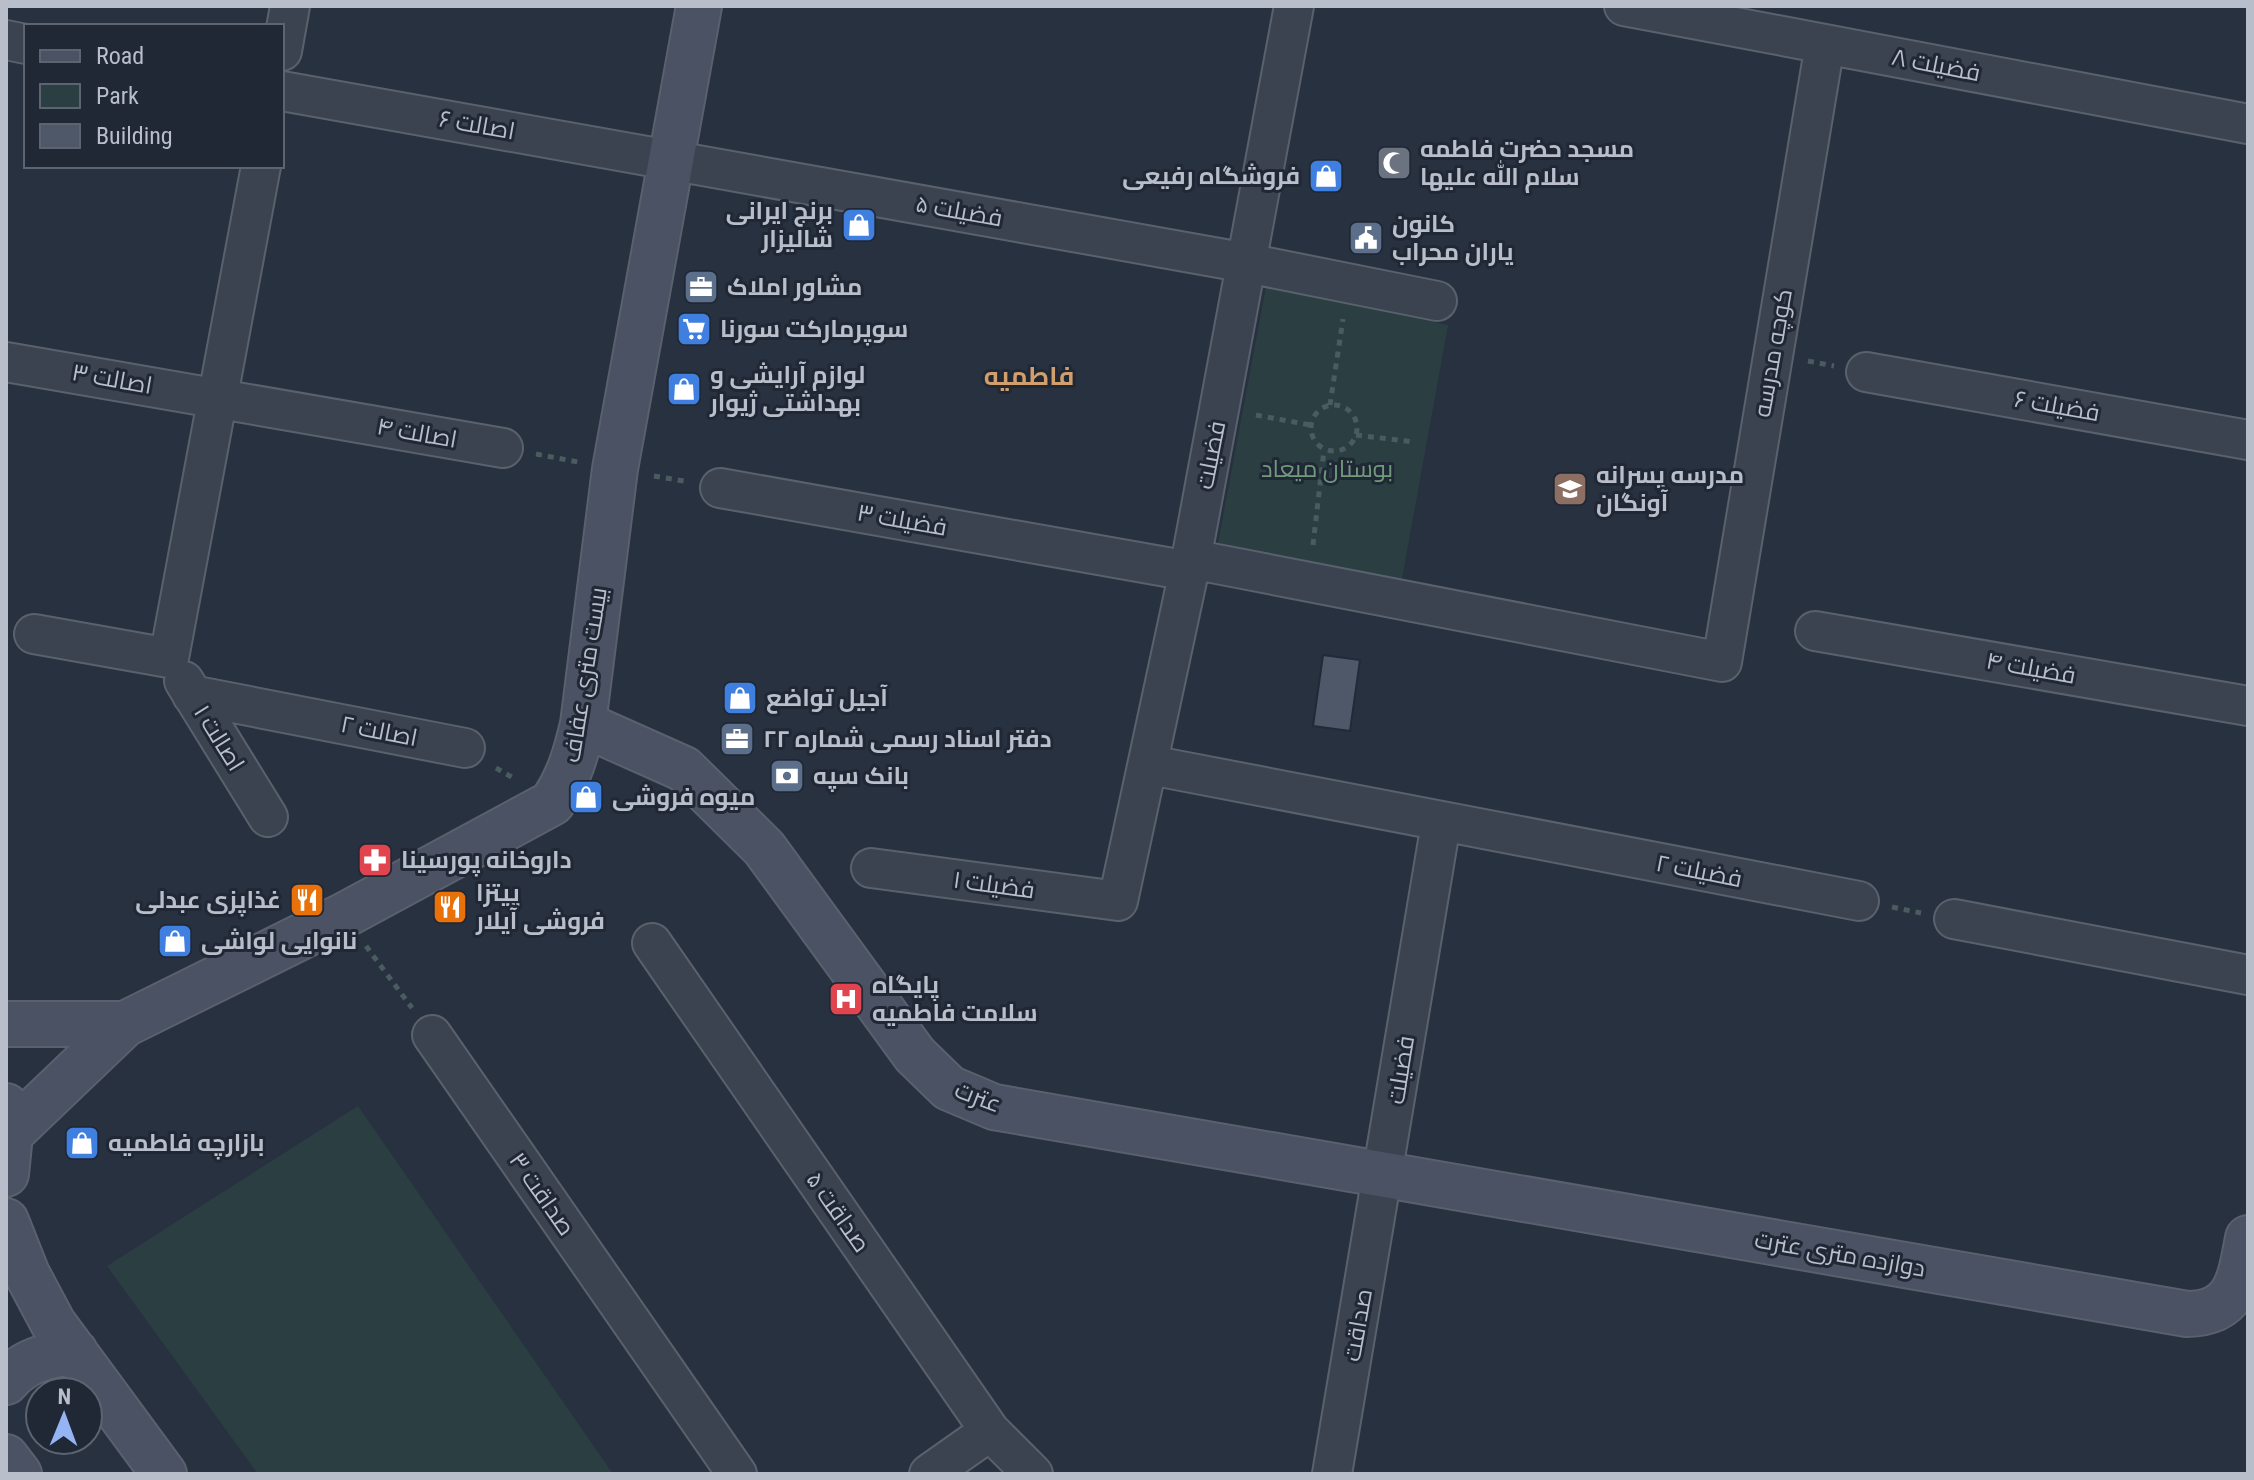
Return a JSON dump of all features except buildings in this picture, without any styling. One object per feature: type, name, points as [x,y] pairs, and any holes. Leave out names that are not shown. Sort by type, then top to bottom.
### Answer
[{"type":"street","points":[[284,40],[290,6]]},
{"type":"street","name":"بیست متری عفاف","points":[[552,803],[573,764],[583,724],[615,469],[699,6]]},
{"type":"street","name":"فضیلت","points":[[1118,901],[1150,765],[1190,565],[1294,6]]},
{"type":"street","name":"فضیلت ۸","points":[[1624,6],[2248,124]]},
{"type":"street","name":"کوچه مدرسه","points":[[1722,662],[1825,44]]},
{"type":"street","name":"اصالت ۶","points":[[284,91],[671,160]]},
{"type":"street","name":"فضیلت ۵","points":[[671,160],[1247,263],[1437,301]]},
{"type":"street","points":[[34,634],[169,658],[261,168]]},
{"type":"street","name":"اصالت ۳","points":[[6,362],[218,397]]},
{"type":"street","name":"فضیلت ۶","points":[[1866,372],[2248,440]]},
{"type":"street","name":"اصالت ۴","points":[[218,397],[503,448]]},
{"type":"street","name":"فضیلت ۳","points":[[720,488],[1308,582],[1722,662]]},
{"type":"street","name":"فضیلت ۴","points":[[1815,631],[2248,706]]},
{"type":"street","name":"اصالت ۱","points":[[169,658],[268,817]]},
{"type":"street","name":"اصالت ۲","points":[[192,695],[465,748]]},
{"type":"street","name":"عترت","points":[[583,724],[684,769],[764,848],[915,1055],[949,1088],[994,1107],[1384,1175]]},
{"type":"street","name":"فضیلت ۲","points":[[1150,765],[1859,901]]},
{"type":"street","points":[[7,1137],[125,1024],[343,916],[552,803]]},
{"type":"street","name":"فضیلت","points":[[1384,1175],[1441,823]]},
{"type":"street","name":"فضیلت ۱","points":[[871,868],[1118,901]]},
{"type":"street","points":[[1954,919],[2248,975]]},
{"type":"street","name":"صداقت ۵","points":[[652,943],[990,1431],[1033,1474]]},
{"type":"street","points":[[6,1024],[125,1024]]},
{"type":"street","name":"صداقت ۳","points":[[432,1035],[737,1474]]},
{"type":"street","name":"دوازده متری عترت","points":[[1384,1175],[2187,1314],[2210,1314],[2226,1304],[2237,1286],[2248,1238]]},
{"type":"street","name":"صداقت","points":[[1332,1474],[1384,1175]]},
{"type":"street","points":[[6,1221],[42,1304],[164,1474]]},
{"type":"street","points":[[6,1382],[16,1370],[47,1355],[75,1352]]},
{"type":"street","points":[[929,1474],[990,1431]]},
{"type":"street","points":[[6,1457],[19,1474]]},
{"type":"path","points":[[1330,405],[1349,283]]},
{"type":"path","points":[[1773,354],[1866,372]]},
{"type":"path","points":[[1330,405],[1351,413],[1357,427],[1356,435],[1340,451],[1324,450],[1313,440],[1310,425],[1317,412],[1330,405]]},
{"type":"path","points":[[1220,409],[1310,425]]},
{"type":"path","points":[[1356,435],[1414,442]]},
{"type":"path","points":[[503,448],[720,488]]},
{"type":"path","points":[[1308,582],[1324,450]]},
{"type":"path","points":[[465,748],[552,803]]},
{"type":"path","points":[[1859,901],[1954,919]]},
{"type":"path","points":[[343,916],[432,1035]]},
{"type":"green space","name":"بوستان میعاد","points":[[1266,287],[1448,325],[1401,584],[1217,549]]},
{"type":"green space","points":[[358,1106],[613,1474],[258,1474],[107,1266]]},
{"type":"place","name":"مسجد حضرت فاطمه سلام الله علیها","points":[[1394,163]]},
{"type":"place","name":"فروشگاه رفیعی","points":[[1326,176]]},
{"type":"place","name":"برنج ایرانی شالیزار","points":[[859,225]]},
{"type":"place","name":"کانون یاران محراب","points":[[1366,238]]},
{"type":"place","name":"مشاور املاک","points":[[701,287]]},
{"type":"place","name":"سوپرمارکت سورنا","points":[[694,329]]},
{"type":"place","name":"لوازم آرایشی و بهداشتی ژیوار","points":[[684,389]]},
{"type":"place","name":"مدرسه پسرانه آونگان","points":[[1570,489]]},
{"type":"place","name":"آجیل تواضع","points":[[740,698]]},
{"type":"place","name":"دفتر اسناد رسمی شماره ۲۲","points":[[737,739]]},
{"type":"place","name":"بانک سپه","points":[[787,776]]},
{"type":"place","name":"میوه فروشی","points":[[586,797]]},
{"type":"place","name":"داروخانه پورسینا","points":[[375,860]]},
{"type":"place","name":"غذاپزی عبدلی","points":[[307,900]]},
{"type":"place","name":"پیتزا فروشی آیلار","points":[[450,907]]},
{"type":"place","name":"نانوایی لواشی","points":[[175,941]]},
{"type":"place","name":"پایگاه سلامت فاطمیه","points":[[846,999]]},
{"type":"place","name":"بازارچه فاطمیه","points":[[82,1143]]},
{"type":"district","name":"فاطمیه","points":[[1029,376]]}]
